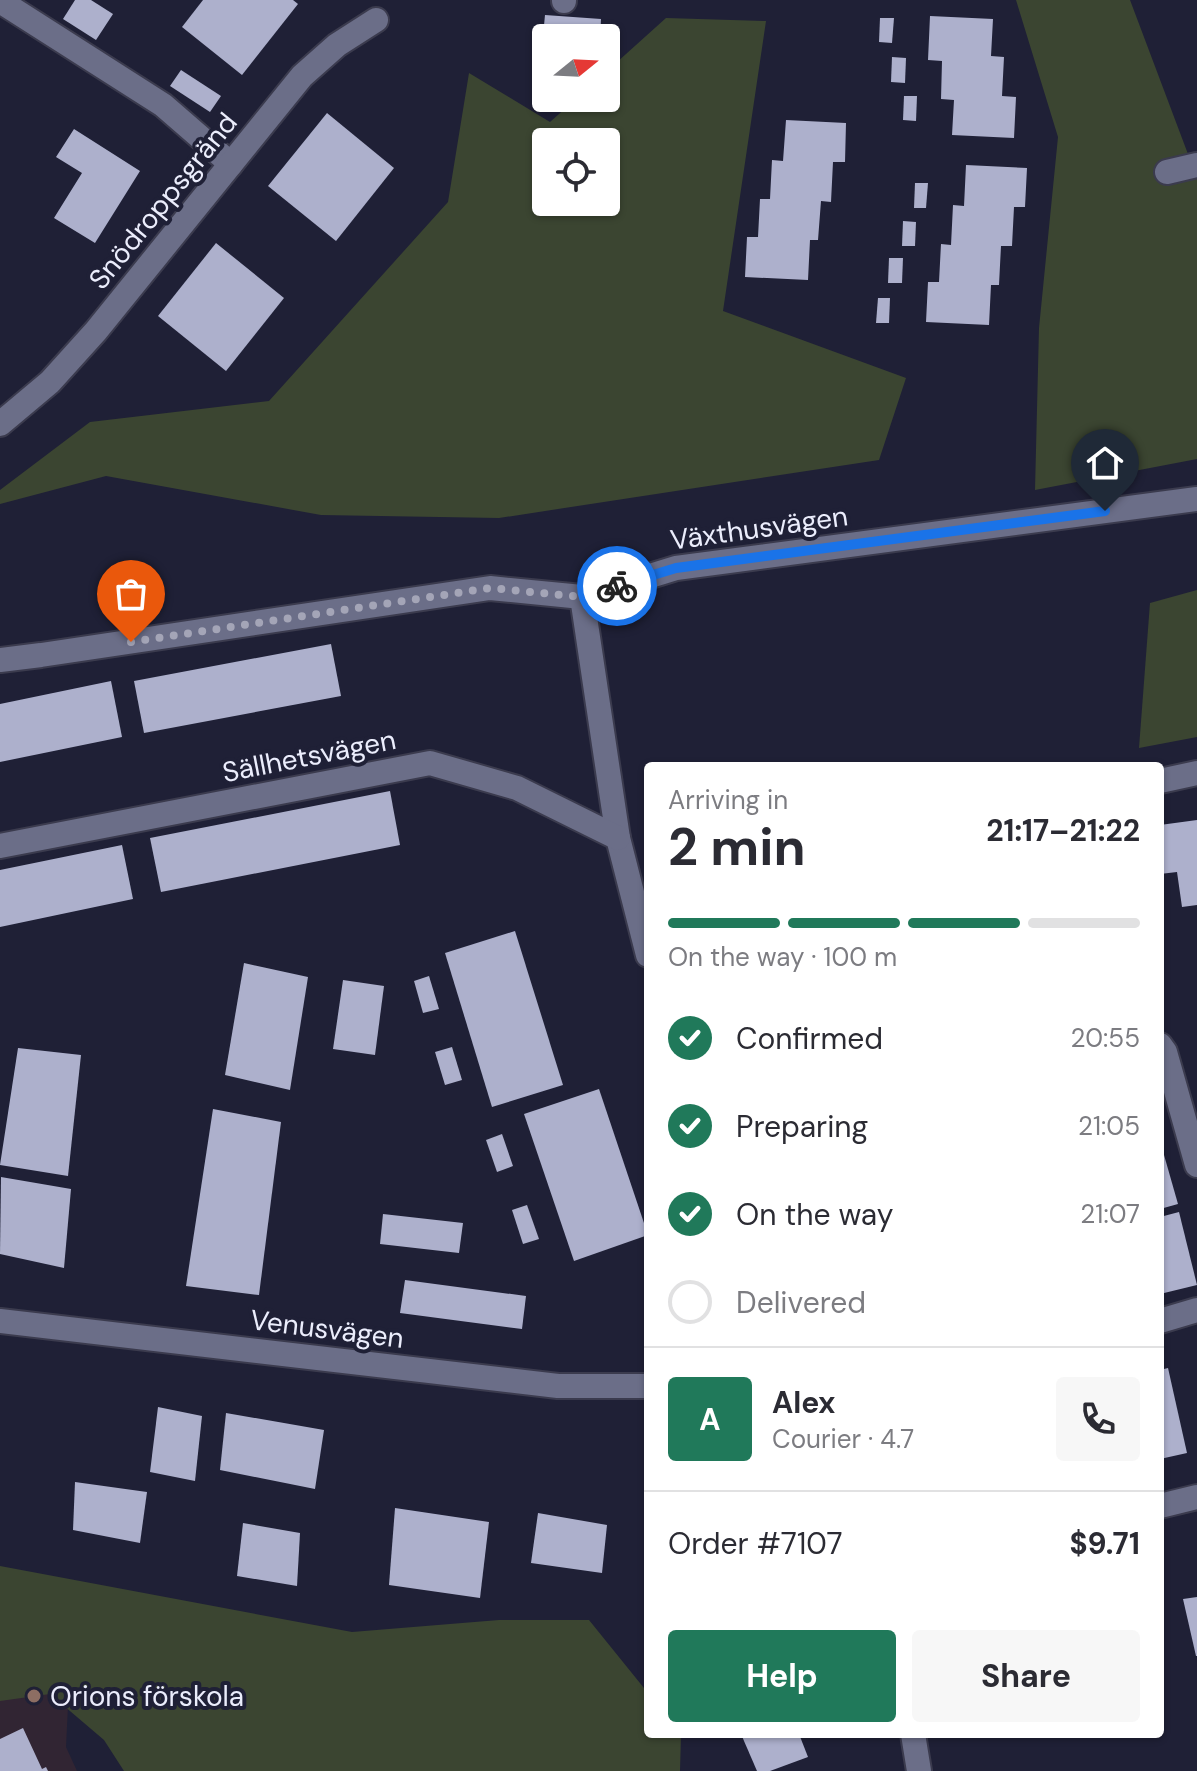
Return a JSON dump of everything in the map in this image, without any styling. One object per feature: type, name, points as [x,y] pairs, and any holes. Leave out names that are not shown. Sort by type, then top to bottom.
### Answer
[{"type":"street","points":[[0,1],[163,105],[231,164]]},
{"type":"street","name":"Snödroppsgränd","points":[[0,424],[50,382],[78,352],[302,76],[337,45],[376,20]]},
{"type":"street","points":[[1167,172],[1197,165]]},
{"type":"street","name":"Växthusvägen","points":[[0,660],[490,588],[582,597],[676,568],[1197,499]]},
{"type":"street","points":[[582,597],[618,838],[644,939]]},
{"type":"street","name":"Sällhetsvägen","points":[[0,846],[430,763],[517,788],[618,838]]},
{"type":"street","points":[[1164,780],[1197,773]]},
{"type":"street","points":[[1164,1051],[1197,1165]]},
{"type":"street","points":[[1164,1320],[1197,1310]]},
{"type":"street","name":"Venusvägen","points":[[0,1321],[558,1386],[644,1386]]},
{"type":"street","points":[[1164,1505],[1197,1497]]},
{"type":"street","points":[[914,1738],[919,1771]]},
{"type":"shaded area","name":"Orions förskola","points":[[0,1641],[71,1645],[66,1747],[77,1771],[0,1771]]},
{"type":"green space","points":[[1016,0],[1130,0],[1197,178],[1197,459],[1035,490],[1039,328],[1058,137]]},
{"type":"green space","points":[[666,18],[766,21],[723,311],[906,378],[879,460],[499,518],[321,515],[106,476],[0,504],[0,490],[90,422],[269,401],[448,202],[469,73],[550,122],[561,112],[620,112],[620,59]]},
{"type":"green space","points":[[1197,590],[1197,737],[1139,748],[1150,603]]},
{"type":"green space","points":[[0,1566],[352,1632],[499,1620],[589,1620],[644,1688],[644,1738],[681,1738],[680,1771],[124,1771],[104,1740],[50,1694],[0,1701]]},
{"type":"building","points":[[75,0],[91,0],[113,14],[96,40],[63,19]]},
{"type":"building","points":[[203,0],[293,0],[298,4],[242,75],[182,27]]},
{"type":"building","points":[[545,15],[601,19],[601,24],[544,24]]},
{"type":"building","points":[[930,16],[993,19],[991,56],[1004,57],[1002,96],[1016,97],[1014,138],[952,135],[954,100],[941,99],[942,61],[928,60]]},
{"type":"building","points":[[880,18],[894,18],[892,43],[879,42]]},
{"type":"building","points":[[892,57],[906,58],[905,83],[891,82]]},
{"type":"building","points":[[181,70],[221,96],[210,112],[170,86]]},
{"type":"building","points":[[904,96],[917,96],[916,121],[903,120]]},
{"type":"building","points":[[327,113],[394,168],[336,241],[268,186]]},
{"type":"building","points":[[786,120],[846,123],[845,162],[833,162],[831,202],[821,201],[818,240],[810,240],[808,280],[745,277],[747,237],[758,237],[760,199],[770,199],[772,160],[783,161]]},
{"type":"building","points":[[74,129],[140,171],[95,243],[54,218],[82,173],[56,157]]},
{"type":"building","points":[[966,165],[1027,168],[1025,207],[1014,207],[1012,246],[1001,246],[999,285],[991,285],[989,325],[926,322],[928,282],[939,282],[941,244],[951,245],[953,205],[964,206]]},
{"type":"building","points":[[915,183],[928,183],[926,208],[914,208]]},
{"type":"building","points":[[903,221],[916,222],[915,246],[902,246]]},
{"type":"building","points":[[216,243],[284,298],[226,371],[158,316]]},
{"type":"building","points":[[889,258],[903,258],[902,283],[888,283]]},
{"type":"building","points":[[878,298],[890,298],[889,323],[876,323]]},
{"type":"building","points":[[331,644],[341,696],[144,733],[134,681]]},
{"type":"building","points":[[111,681],[122,737],[0,762],[0,704]]},
{"type":"building","points":[[390,791],[400,845],[161,892],[150,838]]},
{"type":"building","points":[[1197,820],[1197,905],[1182,907],[1177,872],[1164,874],[1164,824]]},
{"type":"building","points":[[122,845],[133,899],[0,927],[0,870]]},
{"type":"building","points":[[515,931],[563,1085],[492,1107],[445,953]]},
{"type":"building","points":[[244,963],[308,977],[290,1090],[225,1075]]},
{"type":"building","points":[[429,976],[439,1009],[423,1013],[414,981]]},
{"type":"building","points":[[343,980],[384,986],[375,1055],[333,1049]]},
{"type":"building","points":[[452,1047],[462,1080],[445,1085],[435,1052]]},
{"type":"building","points":[[18,1048],[81,1055],[68,1176],[0,1165]]},
{"type":"building","points":[[599,1089],[644,1223],[644,1236],[574,1261],[524,1114]]},
{"type":"building","points":[[213,1109],[281,1122],[259,1295],[186,1286]]},
{"type":"building","points":[[502,1134],[513,1166],[497,1172],[486,1140]]},
{"type":"building","points":[[1164,1155],[1178,1204],[1164,1208]]},
{"type":"building","points":[[1,1177],[71,1189],[64,1268],[0,1254]]},
{"type":"building","points":[[527,1205],[539,1239],[523,1244],[512,1210]]},
{"type":"building","points":[[1179,1212],[1197,1285],[1164,1293],[1164,1216]]},
{"type":"building","points":[[383,1214],[463,1223],[459,1253],[380,1244]]},
{"type":"building","points":[[405,1280],[526,1296],[522,1329],[400,1313]]},
{"type":"building","points":[[1168,1368],[1187,1453],[1164,1458],[1164,1369]]},
{"type":"building","points":[[158,1407],[202,1416],[195,1481],[150,1472]]},
{"type":"building","points":[[226,1413],[324,1430],[315,1489],[220,1470]]},
{"type":"building","points":[[75,1482],[147,1492],[140,1543],[73,1530]]},
{"type":"building","points":[[395,1508],[489,1522],[480,1598],[389,1585]]},
{"type":"building","points":[[538,1513],[607,1525],[602,1573],[531,1563]]},
{"type":"building","points":[[243,1523],[300,1533],[297,1586],[237,1576]]},
{"type":"building","points":[[1197,1597],[1197,1656],[1196,1656],[1183,1599]]},
{"type":"building","points":[[23,1728],[42,1769],[46,1767],[48,1771],[0,1771],[0,1739]]},
{"type":"building","points":[[743,1738],[801,1738],[808,1757],[770,1771],[757,1771]]},
{"type":"way so far","points":[[131,642],[490,588],[582,597],[617,586]]},
{"type":"place","name":"Orions förskola","points":[[34,1696]]},
{"type":"route","points":[[617,586],[676,568],[1105,511]]}]
